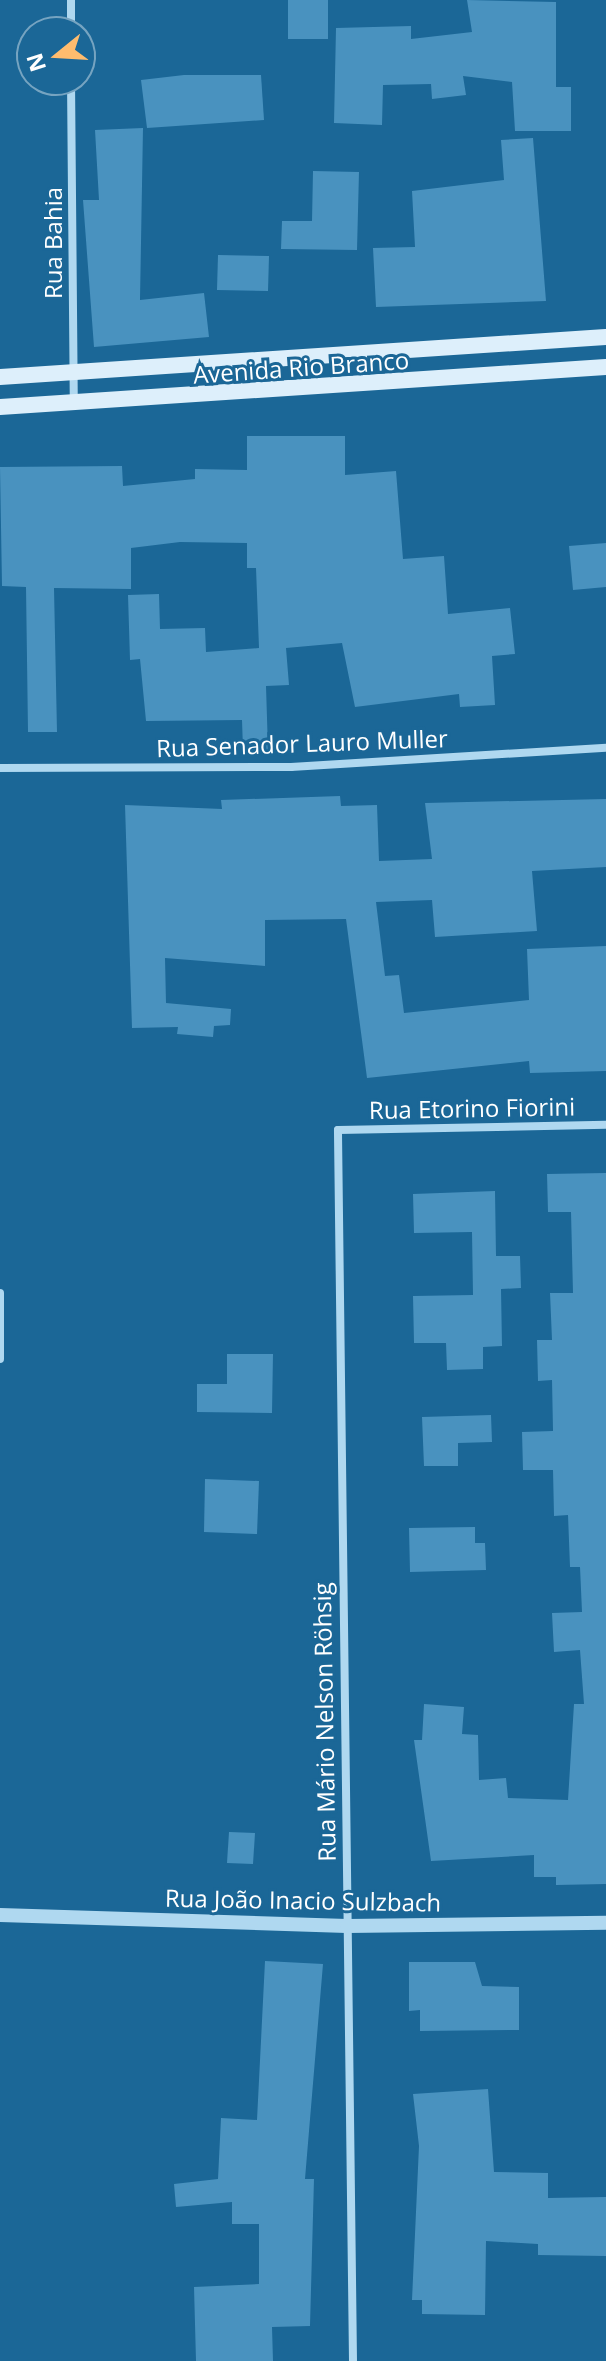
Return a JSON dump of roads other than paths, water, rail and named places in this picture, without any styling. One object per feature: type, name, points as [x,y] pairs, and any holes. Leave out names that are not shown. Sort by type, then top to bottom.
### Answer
[{"type":"main road","name":"Avenida Rio Branco","points":[[0,377],[73,375],[606,337]]},
{"type":"main road","name":"Avenida Rio Branco","points":[[0,407],[75,407],[606,367]]},
{"type":"street","name":"Rua Bahia","points":[[71,96],[75,407]]},
{"type":"street","name":"Rua Senador Lauro Muller","points":[[0,768],[291,767],[606,748]]},
{"type":"street","name":"Rua Etorino Fiorini","points":[[338,1130],[606,1125]]},
{"type":"street","name":"Rua Mário Nelson Röhsig","points":[[338,1130],[353,2361]]},
{"type":"street","points":[[0,1293],[0,1359]]},
{"type":"street","name":"Rua João Inacio Sulzbach","points":[[0,1915],[347,1926],[606,1923]]}]
